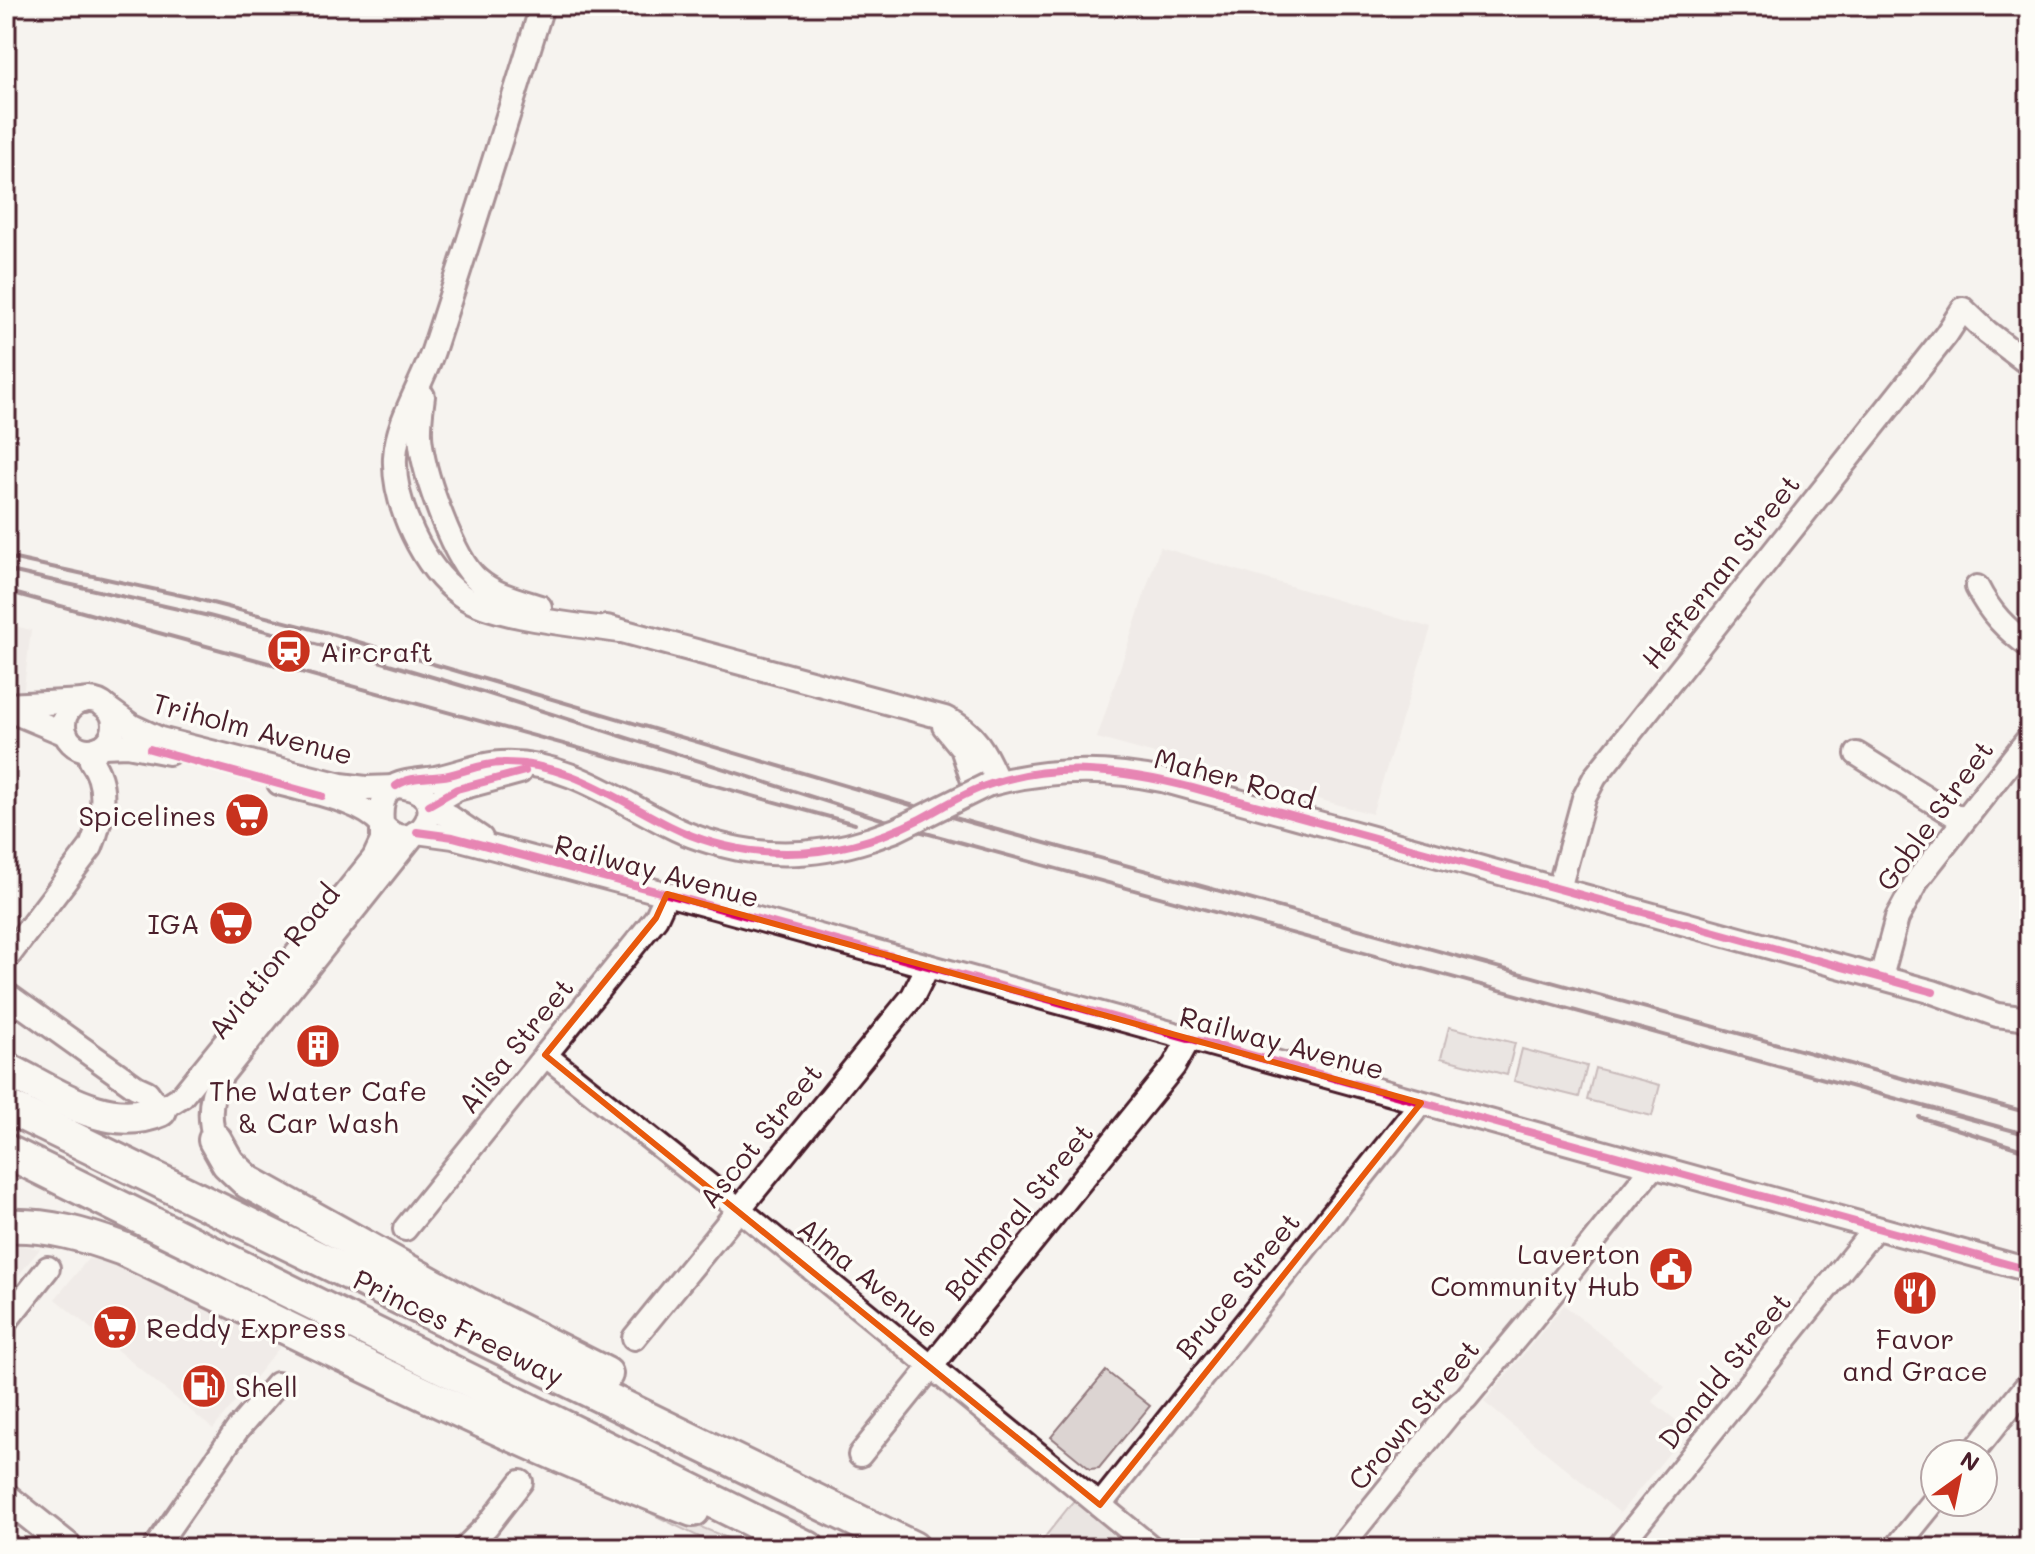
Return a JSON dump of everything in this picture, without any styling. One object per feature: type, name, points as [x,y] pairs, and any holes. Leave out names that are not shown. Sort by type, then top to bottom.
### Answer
[{"type":"highway","points":[[6,1069],[77,1104],[110,1116],[138,1118],[160,1110]]},
{"type":"highway","name":"Princes Freeway","points":[[6,1106],[913,1548]]},
{"type":"highway","points":[[215,1140],[228,1163],[248,1182],[467,1304],[678,1411],[931,1548]]},
{"type":"highway","name":"Princes Freeway","points":[[6,1151],[808,1548]]},
{"type":"highway","points":[[6,1226],[29,1225],[69,1232],[123,1249],[458,1410],[634,1488],[793,1548]]},
{"type":"main road","points":[[6,1497],[70,1548]]},
{"type":"street","points":[[542,6],[426,375],[404,424],[395,455],[399,490],[420,549],[442,578],[472,602],[499,612],[620,631]]},
{"type":"street","name":"Heffernan Street","points":[[1559,889],[1584,798],[1595,777],[1946,335],[1963,309],[2029,364]]},
{"type":"street","points":[[426,375],[420,417],[421,447],[441,512],[461,559],[482,584],[513,599],[620,631],[945,718],[968,732],[982,748],[984,785]]},
{"type":"street","points":[[409,523],[441,512]]},
{"type":"street","points":[[1977,587],[2002,626],[2029,646]]},
{"type":"street","points":[[6,707],[94,703],[109,711],[114,726],[108,741],[97,752]]},
{"type":"street","points":[[66,734],[66,716],[73,706],[94,703]]},
{"type":"street","name":"Triholm Avenue","points":[[94,703],[132,726],[173,742],[341,785],[366,788],[396,786]]},
{"type":"street","points":[[6,707],[66,734],[79,748],[97,752]]},
{"type":"street","name":"Goble Street","points":[[1881,977],[1897,918],[1918,879],[2029,738]]},
{"type":"street","name":"Triholm Avenue","points":[[97,752],[127,745],[150,749],[359,807],[373,814],[382,824]]},
{"type":"street","points":[[6,959],[91,847],[103,801],[97,752]]},
{"type":"street","points":[[1857,754],[1962,820]]},
{"type":"street","name":"Maher Road","points":[[396,786],[408,780],[510,763],[579,778],[685,833],[739,849],[804,853],[837,849],[903,827],[984,785],[1065,770],[1138,775],[1881,977],[1997,1015],[2029,1019]]},
{"type":"street","name":"Maher Road","points":[[430,807],[457,789],[536,768]]},
{"type":"street","points":[[396,786],[420,793],[430,807],[427,823],[416,833],[397,836],[382,824],[382,802],[387,792],[396,786]]},
{"type":"street","name":"Railway Avenue","points":[[430,807],[479,837],[522,857]]},
{"type":"street","name":"Aviation Road","points":[[328,929],[378,854],[383,836],[382,824]]},
{"type":"street","name":"Aviation Road","points":[[160,1110],[182,1096],[238,1038],[328,929],[416,833]]},
{"type":"street","name":"Railway Avenue","points":[[416,833],[453,837],[667,894],[2029,1270]]},
{"type":"street","name":"Ailsa Street","points":[[405,1229],[656,918],[667,894]]},
{"type":"street","name":"Ascot Street","points":[[634,1338],[913,996],[928,966]]},
{"type":"street","name":"Maher Road","points":[[1933,992],[2029,1004]]},
{"type":"street","points":[[6,994],[147,1092],[160,1110]]},
{"type":"street","name":"Aviation Road","points":[[215,1140],[210,1117],[213,1093],[238,1038]]},
{"type":"street","name":"Balmoral Street","points":[[860,1455],[1174,1066],[1189,1039]]},
{"type":"street","name":"Alma Avenue","points":[[545,1055],[739,1209],[1152,1548]]},
{"type":"street","name":"Bruce Street","points":[[1100,1505],[1421,1103]]},
{"type":"street","name":"Crown Street","points":[[1340,1548],[1452,1410],[1466,1398],[1526,1326],[1652,1168]]},
{"type":"street","name":"Donald Street","points":[[1618,1548],[1875,1228]]},
{"type":"street","points":[[6,1321],[48,1268]]},
{"type":"street","points":[[1985,1438],[2029,1383]]},
{"type":"street","points":[[155,1548],[237,1430],[277,1384]]},
{"type":"street","points":[[465,1548],[487,1526],[521,1482]]},
{"type":"street","points":[[1896,1548],[1920,1518]]},
{"type":"highlighted area","points":[[667,894],[1421,1103],[1100,1505],[545,1055],[656,918]]},
{"type":"shaded area","points":[[1160,547],[1431,628],[1372,814],[1097,738]]},
{"type":"shaded area","points":[[6,624],[31,630],[20,720],[6,716]]},
{"type":"shaded area","points":[[1449,1027],[1515,1043],[1507,1075],[1441,1058]]},
{"type":"shaded area","points":[[1522,1049],[1587,1066],[1579,1097],[1514,1081]]},
{"type":"shaded area","points":[[1595,1068],[1660,1085],[1652,1116],[1587,1100]]},
{"type":"shaded area","points":[[6,1242],[40,1249],[6,1290]]},
{"type":"shaded area","name":"Shell","points":[[88,1259],[117,1261],[283,1343],[213,1429],[55,1299]]},
{"type":"shaded area","points":[[1564,1305],[1665,1386],[1652,1401],[1688,1430],[1620,1513],[1484,1402]]},
{"type":"shaded area","points":[[1106,1371],[1150,1406],[1099,1468],[1090,1469],[1051,1437]]},
{"type":"shaded area","points":[[630,1498],[752,1548],[722,1548],[652,1514]]},
{"type":"shaded area","points":[[1076,1498],[1139,1548],[1036,1548]]},
{"type":"railway","points":[[6,557],[189,597],[328,633],[972,823],[2029,1113]]},
{"type":"railway","points":[[6,570],[209,616],[372,659],[922,832],[2029,1135]]},
{"type":"railway","points":[[6,591],[855,824]]},
{"type":"railway","points":[[1919,1117],[2029,1152]]},
{"type":"cycle path","points":[[150,749],[322,796]]},
{"type":"cycle path","points":[[396,786],[408,780],[449,775],[488,764],[525,764],[569,775],[703,840],[738,849],[783,853],[823,850],[863,842],[901,828],[968,793],[1011,778],[1063,771],[1115,773],[1193,788],[1933,992]]},
{"type":"cycle path","points":[[429,805],[457,789],[525,771]]},
{"type":"cycle path","points":[[417,832],[453,837],[667,894],[2029,1270]]},
{"type":"place","name":"Aircraft","points":[[289,651]]},
{"type":"place","name":"Spicelines","points":[[247,815]]},
{"type":"place","name":"IGA","points":[[231,923]]},
{"type":"place","name":"The Water Cafe & Car Wash","points":[[318,1046]]},
{"type":"place","name":"Laverton Community Hub","points":[[1671,1269]]},
{"type":"place","name":"Favor and Grace","points":[[1915,1293]]},
{"type":"place","name":"Reddy Express","points":[[115,1327]]},
{"type":"place","name":"Shell","points":[[204,1386]]}]
